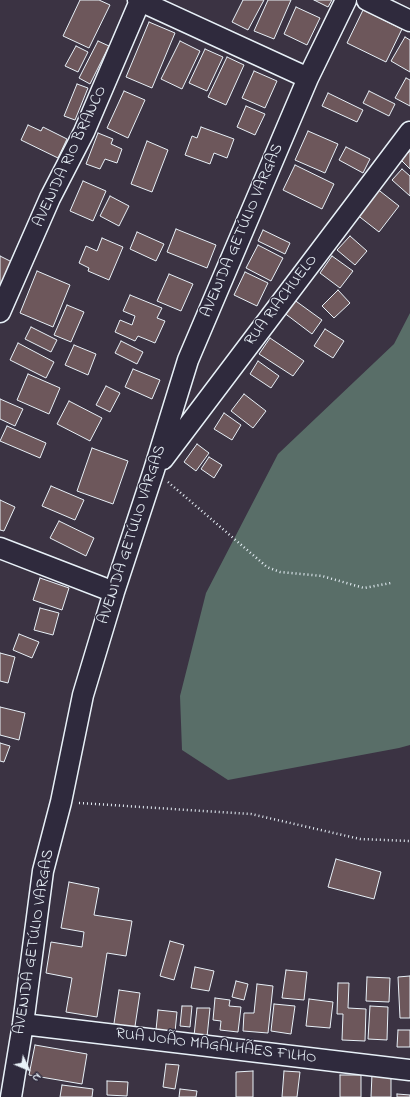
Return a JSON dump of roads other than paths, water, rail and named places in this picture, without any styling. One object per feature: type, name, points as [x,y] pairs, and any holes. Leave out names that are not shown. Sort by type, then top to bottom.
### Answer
[{"type":"street","name":"AVENIDA GETÚLIO VARGAS","points":[[11,1097],[23,1024],[43,871],[61,802],[82,695],[188,360],[308,78],[346,0]]},
{"type":"street","points":[[367,0],[410,21]]},
{"type":"street","points":[[139,1],[308,78]]},
{"type":"street","name":"AVENIDA RIO BRANCO","points":[[0,312],[50,198],[84,132],[139,1]]},
{"type":"street","name":"RUA RIACHUELO","points":[[154,470],[410,132]]},
{"type":"street","points":[[0,548],[114,592]]},
{"type":"street","name":"RUA JOÃO MAGALHÃES FILHO","points":[[23,1024],[410,1070]]}]
